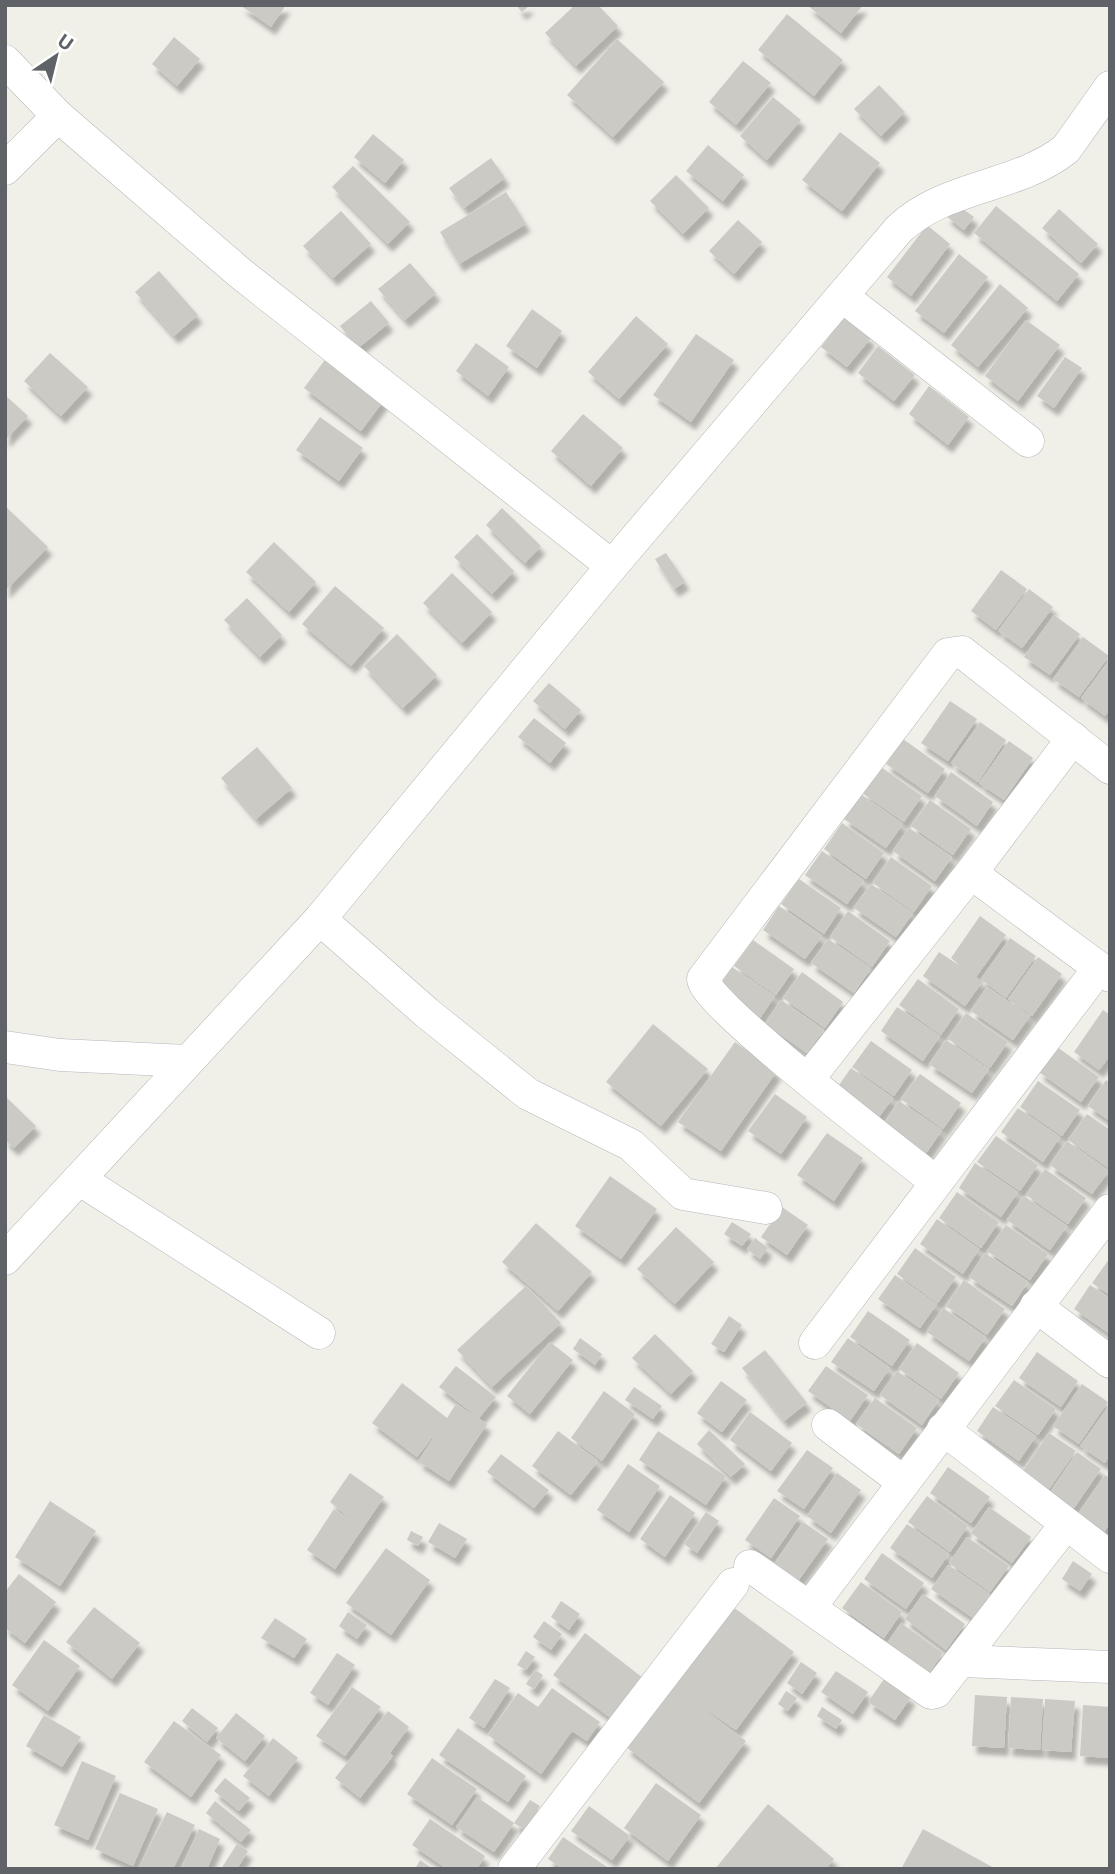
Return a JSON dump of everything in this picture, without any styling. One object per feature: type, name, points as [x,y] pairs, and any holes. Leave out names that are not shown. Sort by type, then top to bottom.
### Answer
[{"type":"street","points":[[5,61],[58,116],[240,273],[612,566]]},
{"type":"street","points":[[5,1259],[320,919],[612,566],[912,217],[935,204],[1056,157],[1066,149],[1110,87]]},
{"type":"street","points":[[5,169],[58,116]]},
{"type":"street","points":[[842,296],[1028,440]]},
{"type":"street","points":[[936,1182],[808,1079],[709,993],[703,979],[943,658],[954,651],[962,652],[1110,768]]},
{"type":"street","points":[[808,1079],[971,873],[1073,738]]},
{"type":"street","points":[[815,1343],[936,1182],[1104,972],[971,873]]},
{"type":"street","points":[[320,919],[427,1013],[528,1094],[631,1145],[683,1194],[766,1208]]},
{"type":"street","points":[[5,1047],[60,1055],[187,1061]]},
{"type":"street","points":[[79,1179],[319,1333]]},
{"type":"street","points":[[810,1606],[902,1481],[1110,1210]]},
{"type":"street","points":[[1036,1306],[1110,1362]]},
{"type":"street","points":[[828,1425],[902,1481]]},
{"type":"street","points":[[943,1429],[1110,1557]]},
{"type":"street","points":[[513,1869],[741,1575],[810,1606],[927,1692],[936,1692],[1066,1524]]},
{"type":"street","points":[[962,1661],[1110,1667]]},
{"type":"building","points":[[240,5],[286,5],[271,27]]},
{"type":"building","points":[[516,5],[530,5],[522,12]]},
{"type":"building","points":[[575,5],[598,5],[618,26],[576,66],[545,33]]},
{"type":"building","points":[[807,5],[863,5],[841,33]]},
{"type":"building","points":[[787,14],[843,60],[814,96],[758,50]]},
{"type":"building","points":[[174,37],[200,59],[177,86],[152,64]]},
{"type":"building","points":[[617,39],[664,82],[613,137],[567,95]]},
{"type":"building","points":[[743,61],[771,83],[736,125],[709,102]]},
{"type":"building","points":[[879,85],[905,112],[881,136],[854,109]]},
{"type":"building","points":[[773,97],[801,120],[767,160],[740,136]]},
{"type":"building","points":[[840,132],[880,163],[842,211],[802,180]]},
{"type":"building","points":[[373,134],[404,160],[385,183],[354,157]]},
{"type":"building","points":[[708,145],[744,175],[723,201],[686,171]]},
{"type":"building","points":[[491,158],[505,178],[464,208],[449,188]]},
{"type":"building","points":[[353,166],[410,222],[388,244],[332,187]]},
{"type":"building","points":[[676,175],[709,208],[683,234],[650,201]]},
{"type":"building","points":[[506,192],[526,224],[459,264],[440,232]]},
{"type":"building","points":[[956,204],[974,217],[964,230],[946,216]]},
{"type":"building","points":[[996,206],[1079,274],[1057,301],[974,233]]},
{"type":"building","points":[[1059,209],[1098,244],[1081,263],[1042,228]]},
{"type":"building","points":[[341,211],[371,244],[333,278],[303,246]]},
{"type":"building","points":[[738,220],[762,242],[734,274],[709,251]]},
{"type":"building","points":[[927,225],[950,244],[911,296],[887,277]]},
{"type":"building","points":[[959,254],[988,277],[944,333],[915,311]]},
{"type":"building","points":[[410,263],[436,293],[405,320],[378,289]]},
{"type":"building","points":[[159,271],[198,315],[174,336],[135,292]]},
{"type":"building","points":[[1000,284],[1028,308],[978,367],[951,345]]},
{"type":"building","points":[[371,301],[389,323],[358,348],[340,326]]},
{"type":"building","points":[[532,309],[562,331],[537,368],[506,346]]},
{"type":"building","points":[[636,316],[668,344],[619,399],[588,372]]},
{"type":"building","points":[[844,317],[871,338],[847,367],[821,347]]},
{"type":"building","points":[[1026,320],[1060,345],[1018,401],[985,376]]},
{"type":"building","points":[[696,334],[734,360],[691,422],[653,395]]},
{"type":"building","points":[[476,343],[509,367],[488,396],[456,371]]},
{"type":"building","points":[[878,346],[915,375],[894,401],[858,373]]},
{"type":"building","points":[[50,353],[88,387],[61,416],[24,381]]},
{"type":"building","points":[[327,357],[384,400],[361,431],[304,388]]},
{"type":"building","points":[[1065,357],[1082,368],[1054,408],[1037,396]]},
{"type":"building","points":[[929,386],[969,417],[948,445],[909,414]]},
{"type":"building","points":[[5,395],[28,416],[5,440]]},
{"type":"building","points":[[583,414],[623,448],[591,486],[551,451]]},
{"type":"building","points":[[320,417],[363,448],[339,481],[296,450]]},
{"type":"building","points":[[5,506],[48,547],[5,591]]},
{"type":"building","points":[[502,508],[541,546],[525,563],[486,525]]},
{"type":"building","points":[[477,534],[514,571],[492,594],[454,557]]},
{"type":"building","points":[[274,542],[316,582],[289,612],[246,572]]},
{"type":"building","points":[[666,553],[685,582],[674,589],[655,559]]},
{"type":"building","points":[[1001,570],[1027,589],[996,630],[971,611]]},
{"type":"building","points":[[452,573],[492,612],[462,643],[423,603]]},
{"type":"building","points":[[335,586],[384,628],[351,666],[302,624]]},
{"type":"building","points":[[1029,589],[1053,607],[1022,648],[998,631]]},
{"type":"building","points":[[247,598],[282,635],[260,657],[224,620]]},
{"type":"building","points":[[1054,615],[1080,634],[1050,675],[1024,657]]},
{"type":"building","points":[[397,634],[437,675],[403,708],[364,666]]},
{"type":"building","points":[[1083,637],[1109,656],[1079,697],[1053,679]]},
{"type":"building","points":[[1110,659],[1110,709],[1105,716],[1081,698]]},
{"type":"building","points":[[549,683],[581,710],[565,729],[533,701]]},
{"type":"building","points":[[950,701],[977,719],[948,761],[921,743]]},
{"type":"building","points":[[534,718],[566,743],[550,763],[518,737]]},
{"type":"building","points":[[980,722],[1006,740],[978,782],[951,763]]},
{"type":"building","points":[[903,739],[945,769],[928,793],[886,764]]},
{"type":"building","points":[[1009,741],[1033,758],[1004,800],[979,783]]},
{"type":"building","points":[[257,747],[292,788],[256,819],[221,778]]},
{"type":"building","points":[[881,767],[922,796],[904,822],[862,793]]},
{"type":"building","points":[[951,772],[993,802],[977,826],[935,796]]},
{"type":"building","points":[[861,794],[903,824],[886,848],[844,819]]},
{"type":"building","points":[[930,800],[971,829],[953,855],[911,826]]},
{"type":"building","points":[[842,823],[884,853],[866,879],[824,849]]},
{"type":"building","points":[[909,828],[952,857],[935,881],[893,851]]},
{"type":"building","points":[[822,851],[864,881],[847,904],[805,875]]},
{"type":"building","points":[[891,857],[932,886],[914,912],[873,883]]},
{"type":"building","points":[[799,879],[841,908],[824,934],[781,904]]},
{"type":"building","points":[[871,884],[913,913],[896,937],[854,908]]},
{"type":"building","points":[[779,906],[822,936],[805,959],[763,930]]},
{"type":"building","points":[[848,911],[890,941],[872,967],[830,937]]},
{"type":"building","points":[[980,916],[1006,935],[976,977],[980,980],[1010,938],[1036,956],[1006,998],[983,981],[965,1006],[923,976],[939,952],[963,968],[951,958]]},
{"type":"building","points":[[828,939],[871,968],[854,993],[811,963]]},
{"type":"building","points":[[753,940],[794,969],[776,995],[734,966]]},
{"type":"building","points":[[1038,957],[1062,974],[1032,1016],[1008,999]]},
{"type":"building","points":[[732,967],[775,996],[758,1021],[716,991]]},
{"type":"building","points":[[802,972],[843,1002],[825,1028],[783,998]]},
{"type":"building","points":[[918,979],[959,1009],[941,1035],[899,1005]]},
{"type":"building","points":[[987,987],[1030,1016],[1013,1040],[971,1011]]},
{"type":"building","points":[[781,1000],[824,1030],[807,1053],[765,1024]]},
{"type":"building","points":[[897,1007],[940,1036],[923,1061],[881,1031]]},
{"type":"building","points":[[1103,1010],[1110,1015],[1110,1056],[1099,1070],[1074,1052]]},
{"type":"building","points":[[966,1013],[1008,1042],[990,1068],[948,1039]]},
{"type":"building","points":[[653,1024],[708,1069],[661,1126],[606,1082]]},
{"type":"building","points":[[946,1040],[989,1069],[972,1093],[929,1064]]},
{"type":"building","points":[[871,1041],[912,1070],[894,1096],[852,1067]]},
{"type":"building","points":[[735,1042],[777,1071],[721,1151],[678,1122]]},
{"type":"building","points":[[1057,1047],[1099,1077],[1081,1102],[1039,1072]]},
{"type":"building","points":[[851,1068],[893,1098],[876,1121],[834,1092]]},
{"type":"building","points":[[920,1074],[961,1103],[943,1129],[901,1099]]},
{"type":"building","points":[[1106,1080],[1110,1083],[1110,1121],[1088,1106]]},
{"type":"building","points":[[1038,1081],[1080,1110],[1062,1136],[1020,1107]]},
{"type":"building","points":[[775,1094],[807,1117],[781,1154],[748,1131]]},
{"type":"building","points":[[5,1096],[36,1126],[14,1148],[5,1140]]},
{"type":"building","points":[[899,1101],[942,1130],[925,1155],[883,1125]]},
{"type":"building","points":[[1018,1108],[1060,1137],[1043,1162],[1001,1132]]},
{"type":"building","points":[[1087,1114],[1110,1130],[1110,1169],[1068,1140]]},
{"type":"building","points":[[827,1133],[863,1158],[834,1201],[797,1175]]},
{"type":"building","points":[[996,1136],[1038,1165],[1020,1191],[977,1162]]},
{"type":"building","points":[[1067,1141],[1109,1171],[1092,1194],[1050,1165]]},
{"type":"building","points":[[975,1163],[1018,1192],[1001,1217],[959,1188]]},
{"type":"building","points":[[1045,1169],[1086,1198],[1068,1224],[1026,1195]]},
{"type":"building","points":[[610,1176],[657,1209],[621,1259],[575,1226]]},
{"type":"building","points":[[957,1192],[999,1222],[981,1248],[939,1218]]},
{"type":"building","points":[[1024,1196],[1067,1226],[1050,1250],[1007,1220]]},
{"type":"building","points":[[782,1207],[808,1225],[787,1255],[761,1237]]},
{"type":"building","points":[[937,1219],[979,1249],[963,1274],[920,1244]]},
{"type":"building","points":[[732,1222],[751,1234],[742,1246],[724,1234]]},
{"type":"building","points":[[536,1223],[592,1272],[558,1311],[502,1262]]},
{"type":"building","points":[[1006,1225],[1048,1254],[1030,1280],[987,1251]]},
{"type":"building","points":[[676,1227],[714,1262],[675,1304],[637,1269]]},
{"type":"building","points":[[755,1238],[768,1248],[760,1259],[747,1249]]},
{"type":"building","points":[[915,1248],[956,1277],[938,1303],[897,1274]]},
{"type":"building","points":[[985,1253],[1028,1282],[1012,1306],[969,1277]]},
{"type":"building","points":[[1110,1258],[1110,1295],[1092,1283]]},
{"type":"building","points":[[895,1275],[937,1304],[920,1328],[878,1299]]},
{"type":"building","points":[[964,1280],[1005,1309],[987,1335],[946,1306]]},
{"type":"building","points":[[1090,1285],[1110,1298],[1110,1334],[1074,1309]]},
{"type":"building","points":[[526,1286],[561,1323],[492,1387],[457,1350]]},
{"type":"building","points":[[943,1308],[986,1337],[969,1361],[927,1332]]},
{"type":"building","points":[[868,1311],[910,1340],[892,1366],[850,1337]]},
{"type":"building","points":[[729,1316],[742,1325],[724,1352],[711,1344]]},
{"type":"building","points":[[655,1334],[693,1371],[671,1394],[632,1358]]},
{"type":"building","points":[[580,1338],[602,1354],[595,1365],[573,1349]]},
{"type":"building","points":[[848,1338],[890,1368],[874,1391],[831,1362]]},
{"type":"building","points":[[550,1342],[573,1360],[530,1414],[507,1396]]},
{"type":"building","points":[[917,1343],[959,1373],[941,1399],[899,1369]]},
{"type":"building","points":[[765,1350],[807,1403],[784,1421],[742,1368]]},
{"type":"building","points":[[1037,1352],[1078,1381],[1061,1407],[1019,1378]]},
{"type":"building","points":[[456,1366],[496,1397],[479,1418],[439,1387]]},
{"type":"building","points":[[826,1366],[868,1395],[850,1421],[808,1391]]},
{"type":"building","points":[[897,1371],[939,1400],[922,1425],[880,1395]]},
{"type":"building","points":[[1014,1380],[1056,1409],[1038,1435],[995,1406]]},
{"type":"building","points":[[721,1381],[747,1400],[722,1432],[697,1413]]},
{"type":"building","points":[[402,1383],[447,1418],[456,1404],[487,1424],[449,1481],[418,1461],[442,1425],[417,1457],[372,1423]]},
{"type":"building","points":[[1082,1384],[1108,1402],[1079,1444],[1053,1426]]},
{"type":"building","points":[[634,1387],[662,1406],[653,1419],[625,1400]]},
{"type":"building","points":[[604,1391],[635,1414],[602,1461],[571,1438]]},
{"type":"building","points":[[875,1398],[917,1428],[899,1454],[856,1424]]},
{"type":"building","points":[[1110,1404],[1110,1455],[1105,1463],[1080,1446]]},
{"type":"building","points":[[993,1407],[1036,1436],[1019,1461],[977,1431]]},
{"type":"building","points":[[750,1412],[792,1443],[771,1471],[730,1440]]},
{"type":"building","points":[[709,1430],[745,1464],[731,1477],[697,1444]]},
{"type":"building","points":[[558,1431],[598,1461],[571,1495],[532,1466]]},
{"type":"building","points":[[658,1431],[726,1476],[706,1505],[639,1460]]},
{"type":"building","points":[[1049,1433],[1076,1451],[1047,1492],[1020,1475]]},
{"type":"building","points":[[807,1450],[833,1468],[804,1509],[777,1491]]},
{"type":"building","points":[[1077,1452],[1101,1469],[1072,1511],[1048,1495]]},
{"type":"building","points":[[501,1454],[549,1490],[534,1508],[487,1472]]},
{"type":"building","points":[[628,1464],[660,1486],[629,1532],[597,1510]]},
{"type":"building","points":[[948,1467],[990,1497],[971,1523],[930,1493]]},
{"type":"building","points":[[350,1473],[384,1497],[335,1569],[307,1550],[334,1509],[358,1525],[330,1502]]},
{"type":"building","points":[[837,1473],[861,1490],[831,1533],[807,1516]]},
{"type":"building","points":[[1105,1475],[1110,1478],[1110,1523],[1102,1535],[1076,1517]]},
{"type":"building","points":[[670,1495],[695,1513],[665,1557],[640,1539]]},
{"type":"building","points":[[927,1496],[968,1526],[950,1552],[908,1522]]},
{"type":"building","points":[[774,1498],[800,1516],[771,1558],[745,1540]]},
{"type":"building","points":[[50,1501],[96,1531],[60,1586],[15,1557]]},
{"type":"building","points":[[989,1507],[1031,1537],[1012,1563],[971,1533]]},
{"type":"building","points":[[706,1512],[719,1521],[697,1553],[684,1544]]},
{"type":"building","points":[[803,1522],[828,1539],[798,1581],[774,1564]]},
{"type":"building","points":[[439,1523],[467,1539],[455,1558],[428,1542]]},
{"type":"building","points":[[907,1524],[949,1554],[932,1578],[890,1548]]},
{"type":"building","points":[[411,1531],[423,1537],[418,1546],[407,1540]]},
{"type":"building","points":[[967,1537],[1009,1566],[990,1592],[949,1563]]},
{"type":"building","points":[[386,1548],[430,1580],[391,1635],[346,1603]]},
{"type":"building","points":[[882,1553],[924,1583],[906,1609],[864,1579]]},
{"type":"building","points":[[1073,1561],[1092,1574],[1080,1591],[1062,1579]]},
{"type":"building","points":[[948,1565],[990,1594],[973,1618],[931,1589]]},
{"type":"building","points":[[19,1574],[56,1602],[25,1643],[5,1628],[5,1592]]},
{"type":"building","points":[[861,1582],[902,1612],[884,1638],[842,1608]]},
{"type":"building","points":[[923,1594],[965,1624],[946,1650],[905,1619]]},
{"type":"building","points":[[561,1601],[580,1614],[569,1630],[551,1617]]},
{"type":"building","points":[[94,1607],[140,1643],[112,1679],[66,1642]]},
{"type":"building","points":[[733,1607],[794,1652],[736,1730],[690,1699],[746,1741],[699,1803],[626,1747]]},
{"type":"building","points":[[348,1612],[367,1625],[357,1639],[339,1626]]},
{"type":"building","points":[[275,1618],[307,1639],[294,1658],[261,1638]]},
{"type":"building","points":[[544,1621],[562,1634],[551,1650],[533,1637]]},
{"type":"building","points":[[901,1623],[943,1653],[925,1679],[883,1649]]},
{"type":"building","points":[[585,1633],[643,1678],[612,1719],[553,1675]]},
{"type":"building","points":[[44,1640],[80,1666],[48,1711],[12,1685]]},
{"type":"building","points":[[526,1651],[535,1657],[526,1670],[517,1665]]},
{"type":"building","points":[[337,1653],[355,1665],[328,1705],[310,1693]]},
{"type":"building","points":[[801,1662],[817,1673],[802,1694],[787,1683]]},
{"type":"building","points":[[535,1670],[543,1675],[534,1689],[526,1684]]},
{"type":"building","points":[[836,1671],[868,1692],[853,1714],[821,1692]]},
{"type":"building","points":[[495,1679],[510,1688],[484,1728],[469,1718]]},
{"type":"building","points":[[884,1679],[911,1697],[895,1720],[868,1702]]},
{"type":"building","points":[[352,1687],[381,1707],[345,1756],[316,1736]]},
{"type":"building","points":[[552,1688],[600,1722],[587,1741],[572,1731],[541,1774],[488,1735],[518,1693],[538,1707]]},
{"type":"building","points":[[786,1691],[797,1698],[788,1711],[778,1704]]},
{"type":"building","points":[[975,1695],[1007,1697],[1004,1748],[972,1746]]},
{"type":"building","points":[[1011,1697],[1043,1699],[1040,1750],[1008,1748]]},
{"type":"building","points":[[1045,1699],[1075,1701],[1071,1752],[1042,1750]]},
{"type":"building","points":[[1083,1705],[1110,1707],[1110,1758],[1080,1756]]},
{"type":"building","points":[[822,1707],[842,1720],[836,1729],[817,1716]]},
{"type":"building","points":[[192,1708],[218,1728],[207,1742],[182,1721]]},
{"type":"building","points":[[388,1711],[409,1727],[390,1753],[393,1756],[360,1798],[335,1778]]},
{"type":"building","points":[[236,1713],[265,1736],[245,1761],[216,1738]]},
{"type":"building","points":[[44,1715],[81,1737],[62,1767],[26,1746]]},
{"type":"building","points":[[174,1721],[221,1755],[191,1797],[144,1762]]},
{"type":"building","points":[[458,1728],[526,1776],[508,1802],[439,1755]]},
{"type":"building","points":[[273,1738],[298,1758],[269,1796],[243,1776]]},
{"type":"building","points":[[432,1758],[477,1789],[452,1825],[407,1794]]},
{"type":"building","points":[[82,1761],[116,1776],[88,1840],[54,1825]]},
{"type":"building","points":[[225,1778],[250,1798],[239,1811],[214,1791]]},
{"type":"building","points":[[656,1783],[701,1815],[668,1861],[624,1828]]},
{"type":"building","points":[[120,1793],[158,1809],[133,1866],[95,1849]]},
{"type":"building","points":[[477,1797],[514,1823],[494,1852],[456,1827]]},
{"type":"building","points":[[530,1800],[540,1806],[525,1830],[514,1823]]},
{"type":"building","points":[[215,1801],[251,1830],[241,1842],[206,1813]]},
{"type":"building","points":[[768,1804],[834,1859],[826,1869],[715,1869]]},
{"type":"building","points":[[589,1806],[630,1836],[612,1860],[571,1831]]},
{"type":"building","points":[[167,1812],[195,1825],[173,1869],[138,1869]]},
{"type":"building","points":[[430,1819],[485,1856],[477,1869],[447,1869],[412,1845]]},
{"type":"building","points":[[199,1829],[220,1839],[207,1869],[181,1869]]},
{"type":"building","points":[[923,1829],[996,1869],[901,1869]]},
{"type":"building","points":[[563,1837],[610,1869],[563,1869],[548,1859]]},
{"type":"building","points":[[237,1844],[248,1851],[237,1869],[221,1869]]},
{"type":"building","points":[[420,1860],[433,1869],[415,1869]]}]
